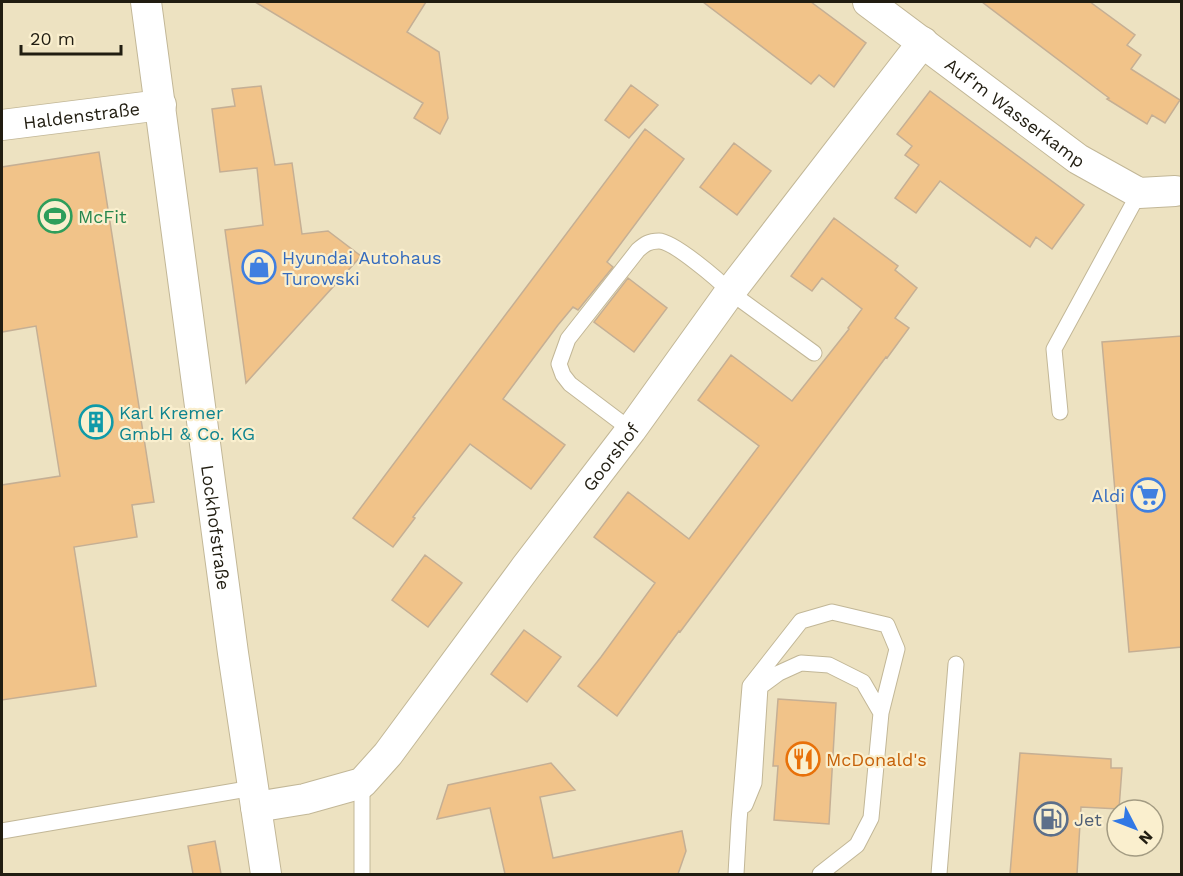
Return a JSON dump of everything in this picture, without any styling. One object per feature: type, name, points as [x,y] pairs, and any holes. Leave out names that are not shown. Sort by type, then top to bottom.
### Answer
[{"type":"street","name":"Lockhofstraße","points":[[146,2],[266,874]]},
{"type":"street","name":"Auf'm Wasserkamp","points":[[868,2],[1078,159],[1139,193]]},
{"type":"street","name":"Goorshof","points":[[362,783],[388,754],[631,430],[730,292],[923,42]]},
{"type":"street","name":"Haldenstraße","points":[[2,125],[161,105]]},
{"type":"street","points":[[1139,193],[1175,191]]},
{"type":"street","points":[[255,797],[305,799],[362,783]]},
{"type":"lane","points":[[1060,412],[1054,349],[1139,193]]},
{"type":"lane","points":[[631,430],[570,384],[559,364],[568,339],[638,250],[648,242],[659,241],[671,245],[730,292],[814,353]]},
{"type":"lane","points":[[736,874],[750,686],[801,621],[832,612],[887,625],[897,649],[881,713],[871,818],[857,845],[820,874]]},
{"type":"lane","points":[[739,820],[754,783],[760,687],[779,673],[801,663],[830,665],[863,682],[881,713]]},
{"type":"lane","points":[[939,874],[956,664]]},
{"type":"lane","points":[[362,783],[362,874]]},
{"type":"lane","points":[[2,831],[255,797]]},
{"type":"building","points":[[255,2],[426,2],[407,32],[439,52],[448,118],[440,134],[414,118],[423,103]]},
{"type":"building","points":[[703,2],[811,2],[866,43],[834,87],[819,75],[811,84]]},
{"type":"building","points":[[982,2],[1090,2],[1135,35],[1127,45],[1141,55],[1131,69],[1180,100],[1165,123],[1152,115],[1147,124],[1107,99],[1109,98]]},
{"type":"building","points":[[631,85],[658,105],[629,138],[605,120]]},
{"type":"building","points":[[261,86],[275,165],[292,163],[302,234],[328,231],[361,256],[246,383],[225,230],[263,225],[257,168],[220,172],[212,109],[235,106],[232,89]]},
{"type":"building","points":[[930,91],[1084,205],[1052,249],[1036,237],[1030,247],[940,181],[916,213],[895,198],[919,165],[905,155],[912,146],[897,134]]},
{"type":"building","points":[[645,129],[684,159],[607,262],[613,267],[578,310],[573,307],[558,325],[503,399],[565,445],[531,489],[470,444],[413,517],[415,518],[393,547],[353,518]]},
{"type":"building","points":[[734,143],[771,171],[737,215],[700,187]]},
{"type":"building","points":[[99,152],[154,502],[132,505],[137,537],[74,547],[96,686],[2,700],[2,485],[60,476],[36,326],[2,332],[2,167]]},
{"type":"building","points":[[834,218],[898,266],[895,270],[917,288],[895,318],[909,328],[617,716],[578,686],[655,583],[594,537],[628,492],[689,539],[759,446],[698,400],[731,355],[792,401],[849,329],[862,309],[822,278],[812,291],[791,276]]},
{"type":"building","points":[[628,278],[667,308],[634,352],[594,322]]},
{"type":"building","name":"Aldi","points":[[1182,336],[1182,647],[1129,652],[1102,342]]},
{"type":"building","points":[[425,555],[462,583],[428,627],[392,600]]},
{"type":"building","points":[[524,630],[561,657],[527,702],[491,674]]},
{"type":"building","name":"McDonald's","points":[[778,699],[836,703],[829,824],[774,820],[778,766],[773,766]]},
{"type":"building","points":[[1020,753],[1111,759],[1111,768],[1122,768],[1120,798],[1105,798],[1105,808],[1081,807],[1077,874],[1010,874]]},
{"type":"building","points":[[551,763],[575,790],[540,797],[553,858],[682,831],[686,851],[678,874],[505,874],[490,808],[437,819],[448,785]]},
{"type":"building","points":[[215,841],[221,874],[193,874],[188,846]]},
{"type":"place","name":"McFit","points":[[55,216]]},
{"type":"place","name":"Hyundai Autohaus Turowski","points":[[259,267]]},
{"type":"place","name":"Karl Kremer GmbH & Co. KG","points":[[96,422]]},
{"type":"place","name":"Aldi","points":[[1148,495]]},
{"type":"place","name":"McDonald's","points":[[803,759]]},
{"type":"place","name":"Jet","points":[[1051,819]]}]
